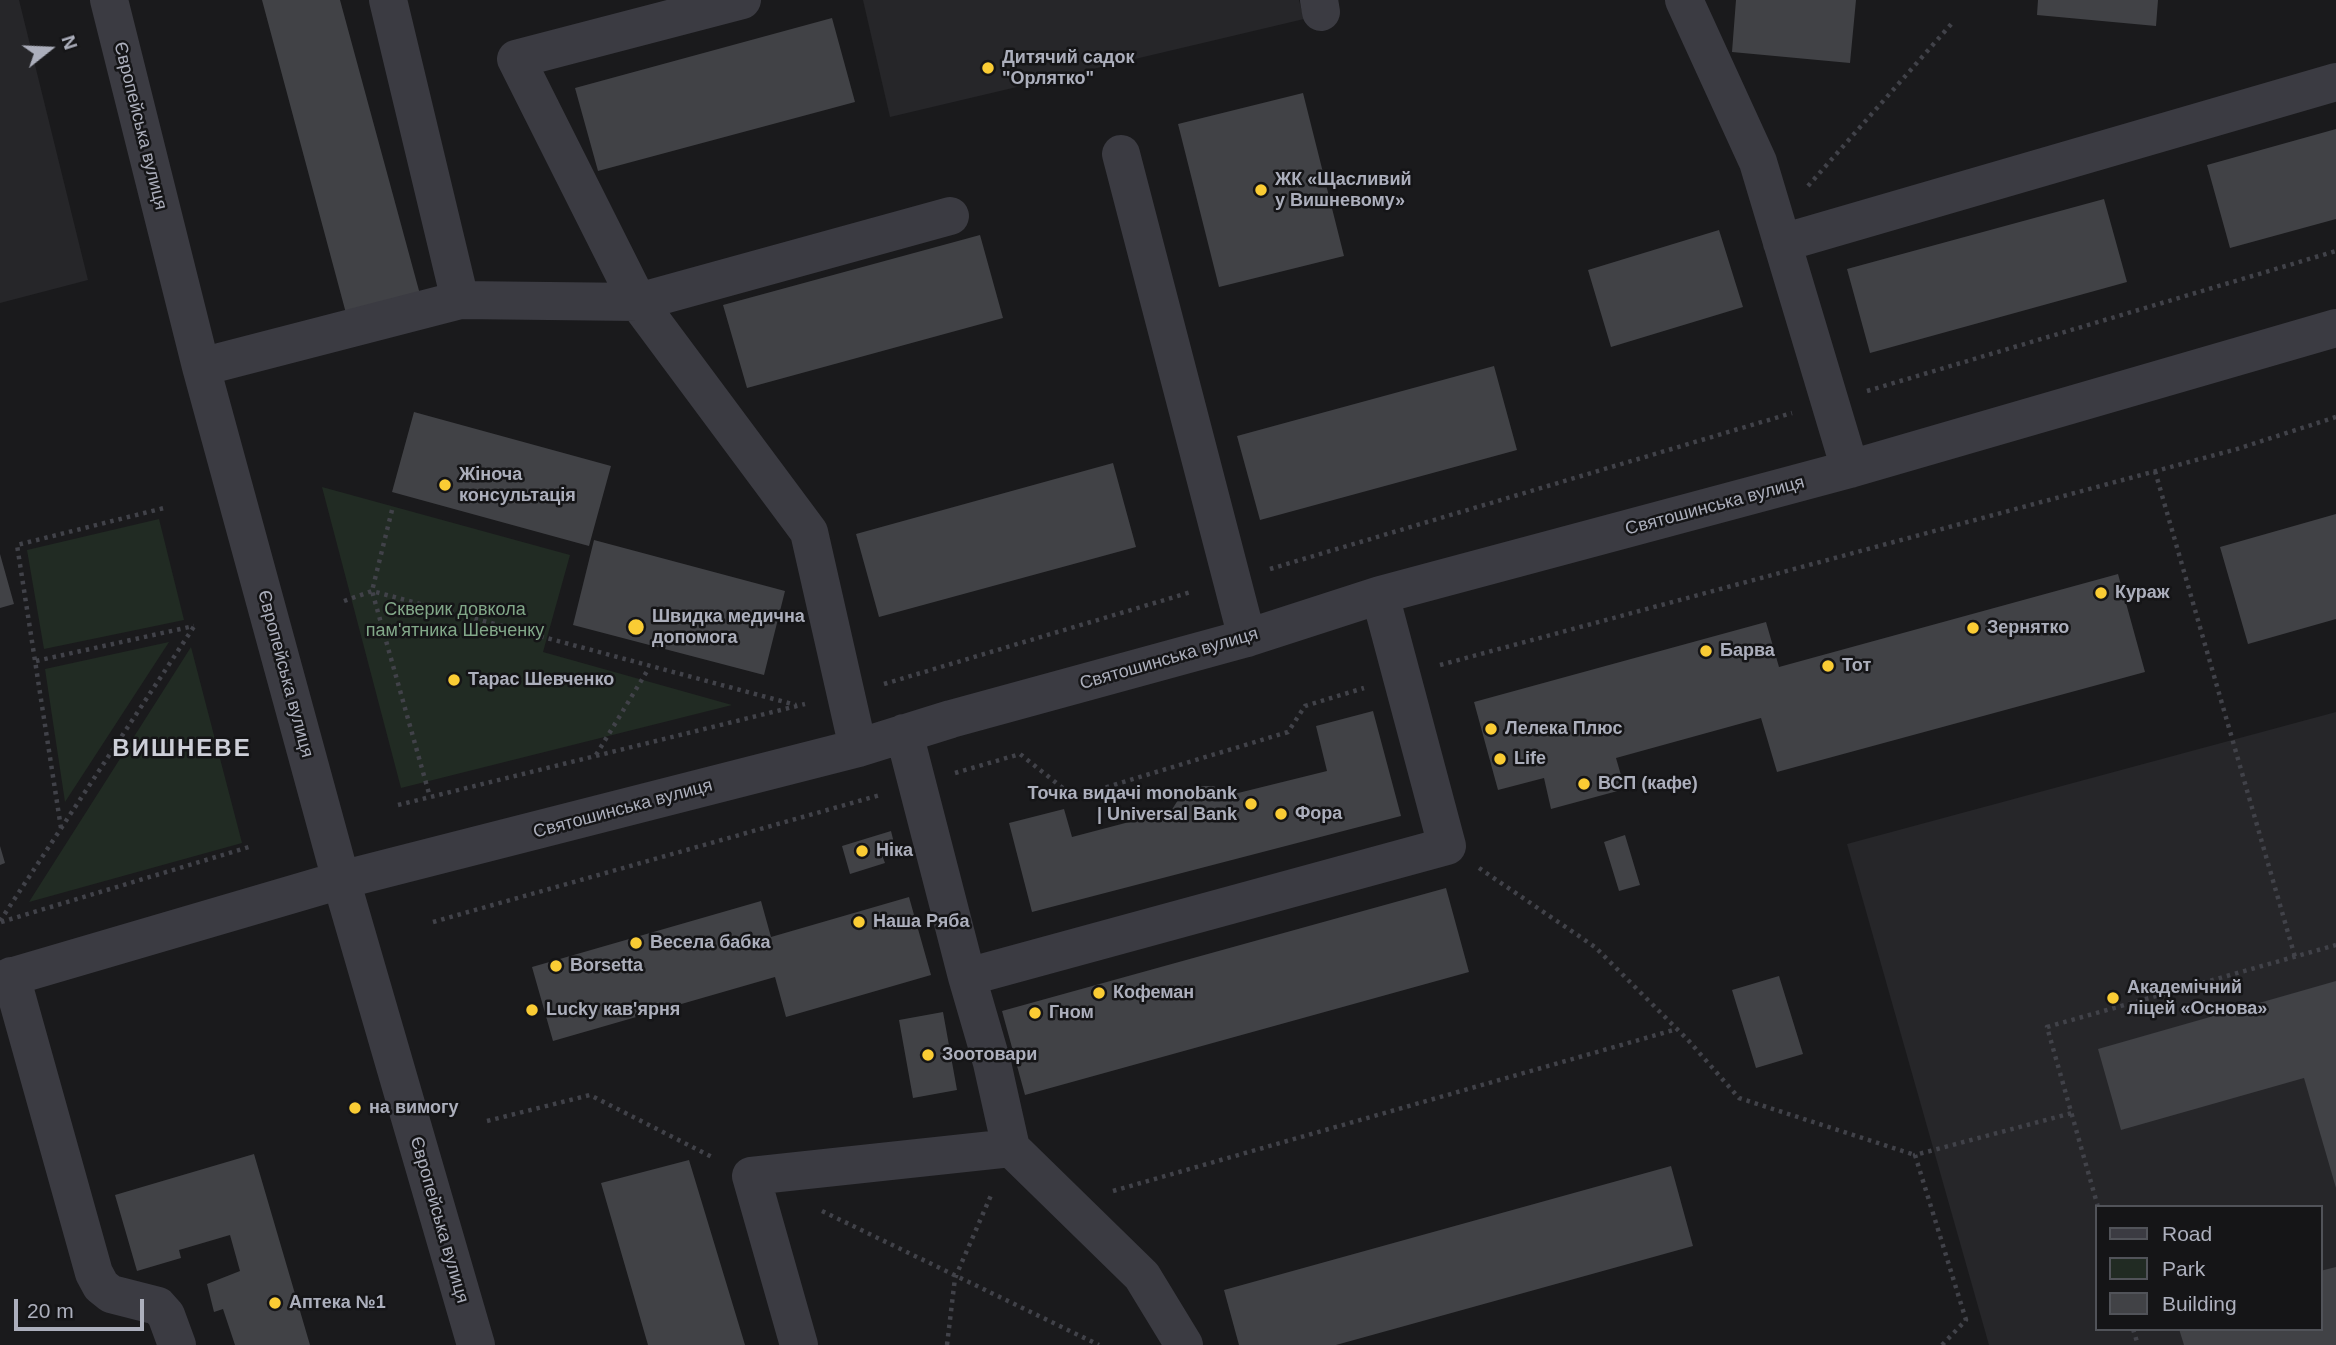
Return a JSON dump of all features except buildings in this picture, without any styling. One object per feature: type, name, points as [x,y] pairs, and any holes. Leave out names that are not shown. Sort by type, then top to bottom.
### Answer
[{"type":"street","name":"Європейська вулиця","points":[[109,0],[201,368],[341,880],[476,1345]]},
{"type":"street","points":[[388,0],[460,300]]},
{"type":"street","points":[[742,0],[516,59],[638,302],[809,532],[844,696],[858,748]]},
{"type":"street","points":[[1685,0],[1758,162],[1850,470]]},
{"type":"street","points":[[1779,233],[2336,82]]},
{"type":"street","points":[[1121,154],[1247,638]]},
{"type":"street","points":[[201,368],[460,300],[638,302],[950,216]]},
{"type":"street","name":"Святошинська вулиця","points":[[5,978],[341,880],[858,748],[1247,638],[1380,595],[1850,470],[2336,328]]},
{"type":"street","points":[[967,977],[1447,846],[1380,595]]},
{"type":"street","points":[[904,733],[1012,1148],[1142,1276],[1184,1345]]},
{"type":"street","points":[[5,978],[94,1273],[101,1286],[111,1294],[158,1306],[166,1315],[177,1345]]},
{"type":"street","points":[[799,1345],[751,1177],[1012,1148]]},
{"type":"path","points":[[1779,233],[1954,21]]},
{"type":"path","points":[[398,805],[844,696],[2336,251]]},
{"type":"path","points":[[2155,471],[2295,957]]},
{"type":"path","points":[[61,828],[17,545],[164,508]]},
{"type":"path","points":[[392,510],[372,592],[430,797]]},
{"type":"path","points":[[344,601],[372,592],[797,706]]},
{"type":"path","points":[[0,921],[195,625],[36,661]]},
{"type":"path","points":[[596,755],[649,668]]},
{"type":"path","points":[[1447,846],[1595,947],[1677,1029],[1739,1098],[1915,1155],[2072,1113]]},
{"type":"path","points":[[0,921],[249,847]]},
{"type":"path","points":[[2097,1205],[2047,1027],[2336,945]]},
{"type":"path","points":[[1068,1203],[1677,1029]]},
{"type":"path","points":[[947,1345],[955,1278],[1012,1148]]},
{"type":"path","points":[[1915,1155],[1966,1321],[1942,1345]]},
{"type":"shaded area","points":[[0,0],[19,0],[88,280],[0,303]]},
{"type":"shaded area","name":"Дитячий садок \"Орлятко\"","points":[[863,0],[1299,0],[1304,19],[890,117]]},
{"type":"shaded area","name":"Академічний ліцей «Основа»","points":[[2336,712],[2336,1345],[1989,1345],[1847,844]]},
{"type":"green space","name":"Скверик довкола пам'ятника Шевченку","points":[[322,487],[570,555],[543,652],[732,705],[401,788]]},
{"type":"green space","points":[[159,519],[184,620],[44,649],[27,550]]},
{"type":"green space","points":[[169,642],[65,802],[45,669]]},
{"type":"green space","points":[[191,647],[242,843],[29,902]]},
{"type":"place","name":"Дитячий садок \"Орлятко\"","points":[[988,68]]},
{"type":"place","name":"ЖК «Щасливий у Вишневому»","points":[[1261,190]]},
{"type":"place","name":"Жіноча консультація","points":[[445,485]]},
{"type":"place","name":"Кураж","points":[[2101,593]]},
{"type":"place","name":"Швидка медична допомога","points":[[636,627]]},
{"type":"place","name":"Зернятко","points":[[1973,628]]},
{"type":"place","name":"Барва","points":[[1706,651]]},
{"type":"place","name":"Тот","points":[[1828,666]]},
{"type":"place","name":"Тарас Шевченко","points":[[454,680]]},
{"type":"place","name":"Лелека Плюс","points":[[1491,729]]},
{"type":"place","name":"Life","points":[[1500,759]]},
{"type":"place","name":"ВСП (кафе)","points":[[1584,784]]},
{"type":"place","name":"Точка видачі monobank | Universal Bank","points":[[1251,804]]},
{"type":"place","name":"Фора","points":[[1281,814]]},
{"type":"place","name":"Ніка","points":[[862,851]]},
{"type":"place","name":"Наша Ряба","points":[[859,922]]},
{"type":"place","name":"Весела бабка","points":[[636,943]]},
{"type":"place","name":"Borsetta","points":[[556,966]]},
{"type":"place","name":"Кофеман","points":[[1099,993]]},
{"type":"place","name":"Академічний ліцей «Основа»","points":[[2113,998]]},
{"type":"place","name":"Lucky кав'ярня","points":[[532,1010]]},
{"type":"place","name":"Гном","points":[[1035,1013]]},
{"type":"place","name":"Зоотовари","points":[[928,1055]]},
{"type":"place","name":"на вимогу","points":[[355,1108]]},
{"type":"place","name":"Аптека №1","points":[[275,1303]]},
{"type":"district","name":"ВИШНЕВЕ","points":[[182,749]]}]
